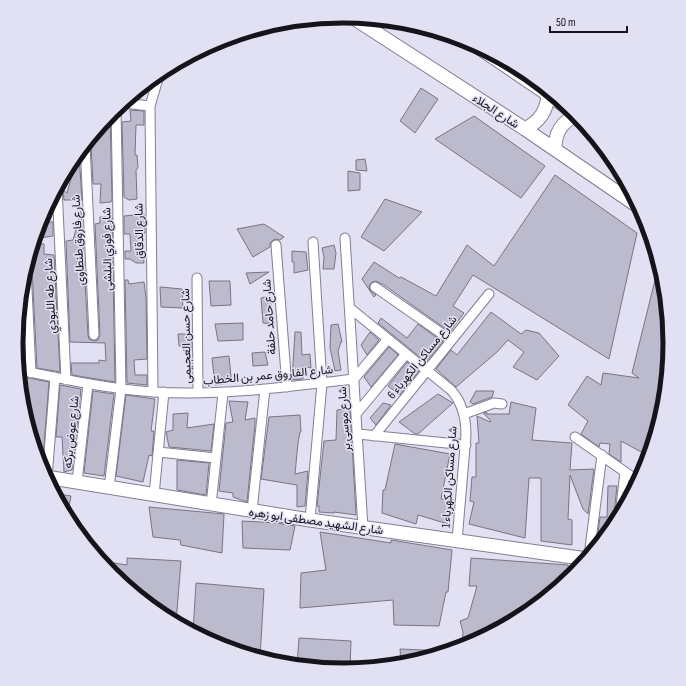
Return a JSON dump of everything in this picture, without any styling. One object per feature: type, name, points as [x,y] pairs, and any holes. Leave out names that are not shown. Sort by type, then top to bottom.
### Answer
[{"type":"main road","name":"شارع الجلاء","points":[[363,24],[555,149],[629,200]]},
{"type":"main road","points":[[525,130],[540,119],[548,103],[548,97]]},
{"type":"main road","points":[[555,149],[557,132],[566,121],[571,119]]},
{"type":"main road","name":"شارع الشهيد مصطفى ابو زهره","points":[[53,479],[211,505],[363,528],[580,558]]},
{"type":"street","name":"شارع الدقاق","points":[[153,392],[150,106],[157,83]]},
{"type":"street","points":[[131,103],[150,106]]},
{"type":"street","name":"شارع فوزي البلشى","points":[[109,488],[121,389],[116,118]]},
{"type":"street","name":"شارع فاروق طنطاوى","points":[[85,153],[94,335]]},
{"type":"street","name":"شارع طه اللبودي","points":[[57,198],[66,380]]},
{"type":"street","name":"شارع موسى بر","points":[[345,238],[351,309],[363,528]]},
{"type":"street","points":[[310,520],[322,383],[313,242]]},
{"type":"street","name":"شارع حامد حلفة","points":[[276,245],[286,387]]},
{"type":"street","name":"شارع حسن العجيمى","points":[[197,278],[198,393]]},
{"type":"street","points":[[375,287],[451,340]]},
{"type":"street","points":[[27,293],[31,373]]},
{"type":"street","name":"شارع مساكن الكهرباء 6","points":[[374,436],[489,294]]},
{"type":"street","name":"شارع مساكن الكهرباء 1","points":[[351,309],[451,390],[462,405],[466,424],[466,445],[457,541]]},
{"type":"street","points":[[354,379],[388,339]]},
{"type":"street","points":[[356,414],[406,354]]},
{"type":"street","name":"شارع الفاروق عمر بن الخطاب","points":[[25,371],[88,384],[153,392],[223,392],[286,387],[354,379]]},
{"type":"street","points":[[49,470],[55,378]]},
{"type":"street","name":"شارع عوض بركه","points":[[77,482],[88,384]]},
{"type":"street","points":[[252,511],[265,389]]},
{"type":"street","points":[[154,495],[164,392]]},
{"type":"street","points":[[211,505],[223,392]]},
{"type":"street","points":[[464,414],[494,404],[502,404]]},
{"type":"street","points":[[358,434],[466,445]]},
{"type":"street","points":[[575,437],[633,478]]},
{"type":"street","points":[[158,452],[216,458]]},
{"type":"street","points":[[590,546],[602,456]]},
{"type":"street","points":[[622,499],[626,472]]},
{"type":"building","points":[[421,88],[438,99],[415,133],[400,121]]},
{"type":"building","points":[[130,110],[144,111],[144,125],[136,125],[135,155],[137,155],[138,168],[136,170],[137,199],[129,200],[124,197],[122,122],[131,121]]},
{"type":"building","points":[[474,116],[545,166],[521,198],[435,139]]},
{"type":"building","points":[[110,124],[111,202],[100,203],[101,184],[93,184],[91,145]]},
{"type":"building","points":[[365,159],[367,171],[356,170],[356,160]]},
{"type":"building","points":[[79,161],[82,200],[64,200],[63,190],[67,193],[73,172]]},
{"type":"building","points":[[348,171],[360,173],[360,190],[348,191]]},
{"type":"building","points":[[555,175],[637,233],[609,359],[473,275],[453,306],[464,313],[450,332],[384,285],[376,281],[372,282],[369,286],[370,290],[376,295],[374,297],[362,279],[374,262],[399,278],[401,277],[436,296],[467,245],[494,266]]},
{"type":"building","points":[[385,199],[422,212],[384,251],[361,237]]},
{"type":"building","points":[[81,211],[88,335],[89,339],[94,341],[98,340],[100,335],[95,224],[100,223],[100,217],[112,217],[115,382],[72,375],[71,363],[99,363],[99,360],[106,361],[105,343],[70,342],[66,241],[73,240]]},
{"type":"building","points":[[144,214],[145,233],[136,233],[140,250],[143,250],[144,263],[136,263],[130,259],[125,259],[125,251],[131,251],[130,234],[124,234],[124,216]]},
{"type":"building","points":[[47,222],[53,222],[53,236],[41,238]]},
{"type":"building","points":[[264,224],[284,237],[280,240],[273,240],[270,243],[270,247],[253,257],[237,229]]},
{"type":"building","points":[[39,244],[44,244],[44,254],[54,255],[60,372],[37,368],[32,268]]},
{"type":"building","points":[[334,245],[336,253],[334,269],[323,269],[324,257],[322,248]]},
{"type":"building","points":[[292,251],[306,252],[308,270],[294,273]]},
{"type":"building","points":[[269,272],[250,284],[246,273]]},
{"type":"building","points":[[656,276],[660,301],[663,343],[659,391],[652,426],[643,453],[621,441],[621,462],[609,454],[610,444],[600,443],[599,447],[581,434],[588,421],[568,405],[587,376],[601,385],[603,373],[639,378],[632,373]]},
{"type":"building","points":[[125,280],[128,280],[129,284],[144,282],[146,297],[147,359],[134,360],[135,375],[147,375],[147,385],[127,383]]},
{"type":"building","points":[[209,281],[230,281],[231,305],[211,306]]},
{"type":"building","points":[[160,287],[182,289],[183,308],[161,307]]},
{"type":"building","points":[[270,296],[273,324],[263,323],[261,298]]},
{"type":"building","points":[[491,312],[521,334],[526,330],[539,333],[559,356],[537,380],[513,367],[524,352],[508,340],[497,352],[456,387],[436,369],[451,350],[457,355]]},
{"type":"building","points":[[381,318],[407,338],[418,324],[443,342],[426,362],[378,323]]},
{"type":"building","points":[[243,323],[243,340],[218,341],[215,324]]},
{"type":"building","points":[[338,324],[342,342],[338,351],[341,370],[335,371],[330,348],[331,325]]},
{"type":"building","points":[[295,332],[301,332],[302,355],[310,354],[311,368],[302,366],[303,379],[292,380]]},
{"type":"building","points":[[370,332],[379,340],[367,355],[361,345]]},
{"type":"building","points":[[178,334],[191,334],[192,350],[184,351],[183,346],[179,346]]},
{"type":"building","points":[[23,335],[25,365],[24,364]]},
{"type":"building","points":[[389,347],[398,355],[371,387],[364,377]]},
{"type":"building","points":[[265,352],[268,365],[253,366],[252,353]]},
{"type":"building","points":[[229,356],[231,377],[222,378],[223,384],[215,385],[212,358]]},
{"type":"building","points":[[407,362],[419,371],[400,395],[388,386]]},
{"type":"building","points":[[25,377],[49,382],[43,455],[29,405]]},
{"type":"building","points":[[60,385],[81,389],[72,470],[64,472],[62,437],[56,437]]},
{"type":"building","points":[[93,391],[114,394],[104,476],[84,473]]},
{"type":"building","points":[[476,391],[494,391],[492,397],[473,404],[470,402]]},
{"type":"building","points":[[438,394],[453,403],[418,434],[415,434],[399,422]]},
{"type":"building","points":[[126,395],[155,399],[151,431],[154,431],[152,456],[149,455],[143,482],[116,476]]},
{"type":"building","points":[[229,401],[248,402],[245,420],[255,418],[247,502],[233,497],[233,493],[219,491],[226,423],[233,422]]},
{"type":"building","points":[[511,402],[536,408],[532,440],[572,443],[570,470],[594,469],[588,514],[583,509],[570,475],[568,519],[572,520],[572,545],[541,541],[541,478],[529,478],[525,538],[469,524],[474,502],[470,501],[472,477],[476,477],[476,443],[479,443],[477,416],[490,422],[491,421],[483,413],[509,414]]},
{"type":"building","points":[[383,403],[391,405],[376,425],[370,418]]},
{"type":"building","points":[[350,408],[356,515],[334,512],[319,512],[319,506],[317,506],[324,441],[336,440],[337,410]]},
{"type":"building","points":[[188,413],[187,428],[214,424],[211,451],[169,447],[166,432],[173,430],[173,414]]},
{"type":"building","points":[[300,415],[301,432],[298,443],[295,474],[308,471],[305,506],[297,507],[297,485],[261,479],[269,417]]},
{"type":"building","points":[[395,444],[450,454],[441,499],[453,499],[448,524],[418,515],[416,524],[382,513],[383,490],[385,490]]},
{"type":"building","points":[[177,460],[209,463],[206,495],[177,490]]},
{"type":"building","points":[[608,486],[617,486],[614,513],[597,538],[600,517],[607,517]]},
{"type":"building","points":[[61,494],[71,496],[69,508]]},
{"type":"building","points":[[149,507],[224,514],[222,553],[181,545],[180,540],[153,537]]},
{"type":"building","points":[[242,521],[277,523],[295,526],[290,550],[243,548]]},
{"type":"building","points":[[320,532],[391,543],[391,540],[452,550],[448,592],[446,592],[439,626],[394,625],[393,600],[300,608],[301,573],[326,570]]},
{"type":"building","points":[[127,558],[181,561],[177,616],[148,597],[132,584],[110,562],[127,565]]},
{"type":"building","points":[[471,558],[568,565],[568,570],[543,593],[539,593],[538,597],[503,620],[462,640],[463,632],[460,621],[468,618],[477,586],[469,586]]},
{"type":"building","points":[[196,583],[264,589],[260,652],[221,639],[193,626]]},
{"type":"building","points":[[299,638],[351,641],[350,663],[297,659]]},
{"type":"building","points":[[400,649],[431,650],[405,657],[401,658]]}]
